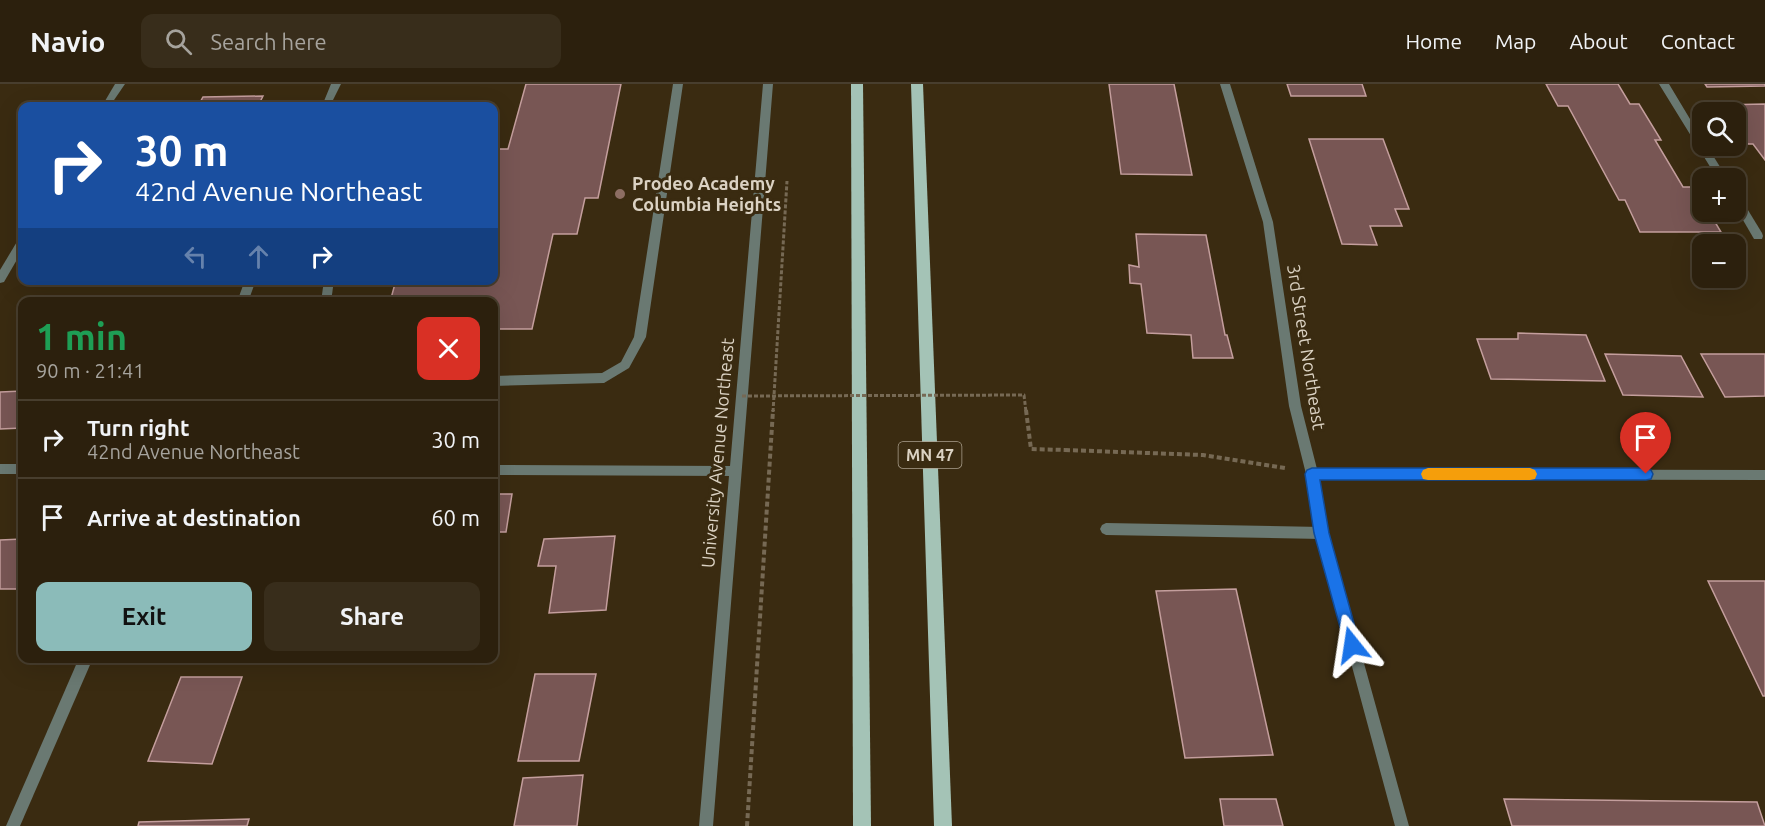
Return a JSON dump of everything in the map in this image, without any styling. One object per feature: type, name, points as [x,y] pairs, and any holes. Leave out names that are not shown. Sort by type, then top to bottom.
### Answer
[{"type":"main road","points":[[857,84],[862,826]]},
{"type":"main road","name":"MN 47","points":[[917,84],[944,826]]},
{"type":"street","points":[[109,102],[120,84]]},
{"type":"street","points":[[328,102],[336,84]]},
{"type":"street","points":[[498,381],[604,378],[625,365],[640,337],[678,84]]},
{"type":"street","name":"University Avenue Northeast","points":[[706,826],[768,84]]},
{"type":"street","name":"3rd Street Northeast","points":[[1225,84],[1269,222],[1295,406],[1312,474],[1322,533],[1402,826]]},
{"type":"street","points":[[1664,84],[1716,168]]},
{"type":"street","points":[[1746,216],[1758,236]]},
{"type":"street","points":[[0,279],[18,250]]},
{"type":"street","points":[[0,469],[18,469]]},
{"type":"street","points":[[498,470],[736,471]]},
{"type":"street","points":[[1312,474],[1765,475]]},
{"type":"street","points":[[1106,529],[1322,533]]},
{"type":"street","points":[[14,826],[84,663]]},
{"type":"path","points":[[747,826],[788,176]]},
{"type":"path","points":[[742,396],[1024,395],[1031,449],[1169,452],[1256,461],[1312,474]]},
{"type":"building","points":[[526,84],[621,84],[598,198],[585,198],[577,234],[553,234],[532,329],[498,329],[498,297],[391,297],[395,285],[498,285],[498,149],[508,149]]},
{"type":"building","points":[[1109,84],[1174,84],[1192,175],[1121,174]]},
{"type":"building","points":[[1287,84],[1362,84],[1366,96],[1291,96]]},
{"type":"building","points":[[1546,84],[1618,84],[1630,104],[1639,104],[1661,140],[1655,140],[1683,187],[1692,187],[1692,222],[1715,222],[1721,232],[1640,232],[1625,200],[1619,200],[1568,106],[1558,106]]},
{"type":"building","points":[[1705,84],[1765,84],[1765,86],[1707,87]]},
{"type":"building","points":[[263,96],[260,102],[200,102],[203,97]]},
{"type":"building","points":[[1746,104],[1765,104],[1765,160],[1753,144],[1748,144],[1746,141]]},
{"type":"building","points":[[1309,139],[1383,139],[1409,209],[1395,209],[1402,226],[1370,226],[1377,245],[1342,244]]},
{"type":"building","points":[[1136,234],[1206,235],[1225,335],[1227,335],[1233,358],[1193,358],[1191,335],[1147,333],[1141,284],[1130,283],[1129,265],[1139,267]]},
{"type":"building","points":[[1518,333],[1586,335],[1605,381],[1491,379],[1477,339],[1518,339]]},
{"type":"building","points":[[1605,354],[1681,356],[1703,397],[1623,395]]},
{"type":"building","points":[[1701,354],[1765,354],[1765,396],[1725,397]]},
{"type":"building","points":[[18,391],[18,428],[0,429],[0,392]]},
{"type":"building","points":[[498,494],[512,494],[506,532],[498,532]]},
{"type":"building","points":[[615,536],[606,610],[549,613],[556,566],[538,566],[544,539]]},
{"type":"building","points":[[18,539],[18,589],[0,589],[0,540]]},
{"type":"building","points":[[1708,581],[1765,581],[1765,696],[1763,696]]},
{"type":"building","points":[[1236,589],[1273,755],[1185,758],[1156,591]]},
{"type":"building","points":[[535,674],[596,674],[579,761],[518,761]]},
{"type":"building","points":[[181,677],[242,677],[212,764],[148,761]]},
{"type":"building","points":[[583,775],[577,826],[514,826],[523,778]]},
{"type":"building","points":[[1220,799],[1276,799],[1283,826],[1224,826]]},
{"type":"building","points":[[1504,799],[1757,802],[1765,826],[1512,826]]},
{"type":"building","points":[[249,819],[247,826],[138,826],[139,822]]},
{"type":"slow traffic","points":[[1428,474],[1530,474]]},
{"type":"place","name":"Prodeo Academy Columbia Heights","points":[[620,194]]},
{"type":"route","points":[[1352,645],[1322,533],[1312,474],[1646,474]]}]
